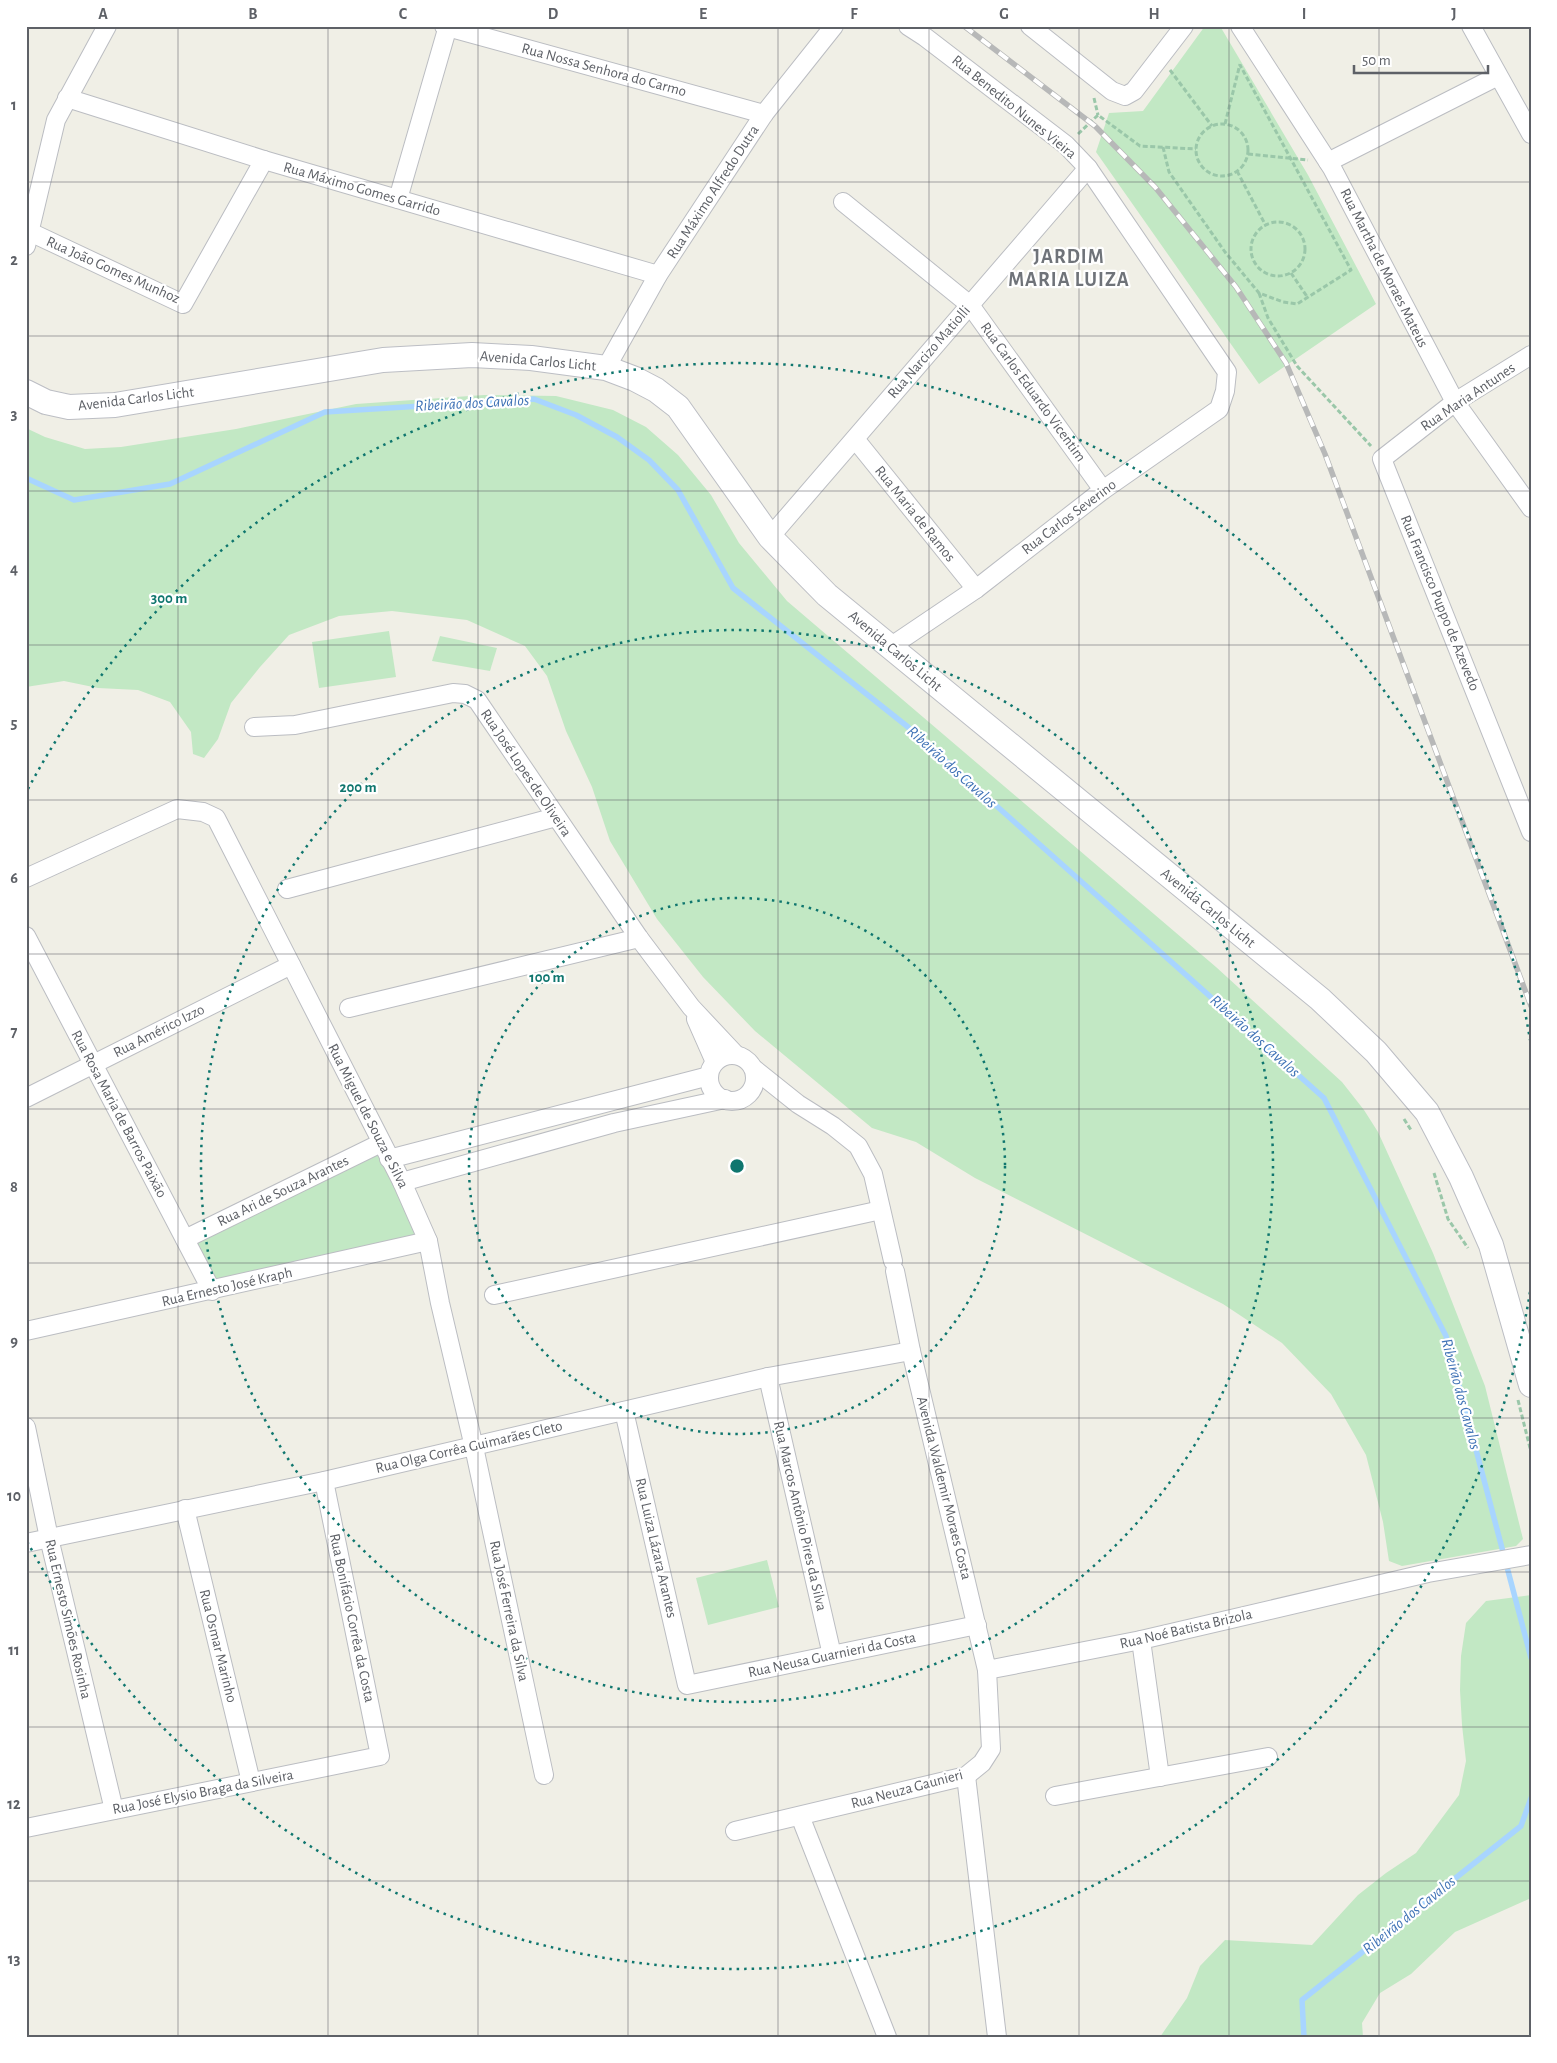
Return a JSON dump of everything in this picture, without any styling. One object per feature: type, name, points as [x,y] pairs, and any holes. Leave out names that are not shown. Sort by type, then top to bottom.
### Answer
[{"type":"main road","name":"Avenida Carlos Licht","points":[[26,392],[46,402],[69,407],[115,405],[383,360],[472,355],[531,358],[606,368],[635,379],[656,390],[678,407],[770,537],[827,595],[1320,999],[1376,1052],[1406,1086],[1427,1112],[1460,1177],[1490,1245],[1524,1391]]},
{"type":"street","points":[[28,239],[56,120],[107,26]]},
{"type":"street","name":"Rua Máximo Alfredo Dutra","points":[[606,368],[658,276],[764,114],[834,26]]},
{"type":"street","name":"Rua Benedito Nunes Vieira","points":[[908,26],[1066,145],[1088,168],[1227,372]]},
{"type":"street","points":[[1040,29],[1112,91],[1125,96],[1134,91],[1184,26]]},
{"type":"street","points":[[1471,26],[1531,134]]},
{"type":"street","points":[[398,199],[447,27]]},
{"type":"street","name":"Rua Nossa Senhora do Carmo","points":[[447,27],[764,114]]},
{"type":"street","name":"Rua Martha de Moraes Mateus","points":[[1244,32],[1328,162],[1455,402],[1531,508]]},
{"type":"street","points":[[1328,162],[1498,76]]},
{"type":"street","name":"Rua Máximo Gomes Garrido","points":[[67,98],[264,160],[658,276]]},
{"type":"street","name":"Rua João Gomes Munhoz","points":[[28,239],[183,304],[264,160]]},
{"type":"street","name":"Rua Narcizo Matiolli","points":[[770,537],[1088,168]]},
{"type":"street","name":"Rua Carlos Eduardo Vicentim","points":[[843,202],[970,305],[1103,490]]},
{"type":"street","name":"Rua Maria Antunes","points":[[1382,459],[1455,402],[1531,355]]},
{"type":"street","name":"Rua Carlos Severino","points":[[890,647],[976,589],[1103,490],[1219,409],[1225,391],[1227,372]]},
{"type":"street","name":"Rua Maria de Ramos","points":[[855,439],[976,589]]},
{"type":"street","name":"Rua Francisco Puppo de Azevedo","points":[[1382,459],[1531,832]]},
{"type":"street","name":"Rua José Lopes de Oliveira","points":[[254,726],[295,725],[453,693],[465,694],[477,700],[639,938],[691,1007],[736,1055]]},
{"type":"street","name":"Rua Miguel de Souza e Silva","points":[[26,878],[177,809],[203,812],[216,818],[402,1182],[428,1241],[440,1303],[474,1446]]},
{"type":"street","points":[[287,889],[556,817]]},
{"type":"street","name":"Rua Rosa Maria de Barros Paixão","points":[[26,936],[212,1291]]},
{"type":"street","points":[[349,1008],[639,938]]},
{"type":"street","name":"Rua Américo Izzo","points":[[26,1098],[291,964]]},
{"type":"street","name":"Rua José Lopes de Oliveira","points":[[691,1007],[712,1069]]},
{"type":"street","points":[[494,1295],[881,1210],[872,1174],[858,1146],[833,1126],[798,1104],[753,1068],[749,1062],[736,1055],[728,1055],[712,1069],[713,1090],[725,1099]]},
{"type":"street","points":[[402,1182],[614,1123],[725,1099],[740,1099],[752,1090],[755,1075],[753,1068]]},
{"type":"street","name":"Rua Ari de Souza Arantes","points":[[185,1239],[385,1151],[712,1069]]},
{"type":"street","points":[[752,1090],[798,1104]]},
{"type":"street","name":"Avenida Waldemir Moraes Costa","points":[[881,1210],[911,1351],[977,1625]]},
{"type":"street","name":"Rua Ernesto José Kraph","points":[[26,1331],[212,1291],[428,1241]]},
{"type":"street","name":"Rua Olga Corrêa Guimarães Cleto","points":[[26,1543],[324,1481],[768,1377],[911,1351]]},
{"type":"street","name":"Rua Marcos Antônio Pires da Silva","points":[[768,1377],[832,1655]]},
{"type":"street","name":"Rua Luiza Lázara Arantes","points":[[624,1411],[687,1685]]},
{"type":"street","name":"Rua Ernesto Simões Rosinha","points":[[26,1427],[49,1538],[114,1810]]},
{"type":"street","name":"Rua José Ferreira da Silva","points":[[474,1446],[544,1775]]},
{"type":"street","name":"Rua Bonifácio Corrêa da Costa","points":[[324,1481],[380,1756]]},
{"type":"street","name":"Rua Osmar Marinho","points":[[185,1509],[251,1782]]},
{"type":"street","name":"Rua Noé Batista Brizola","points":[[987,1670],[1141,1640],[1428,1573],[1531,1555]]},
{"type":"street","points":[[977,1625],[987,1670]]},
{"type":"street","name":"Rua Neusa Guarnieri da Costa","points":[[687,1685],[977,1625]]},
{"type":"street","points":[[1141,1640],[1160,1777]]},
{"type":"street","name":"Rua Neuza Gaunieri","points":[[736,1831],[966,1776],[982,1763],[991,1749],[987,1670]]},
{"type":"street","name":"Rua José Elysio Braga da Silveira","points":[[26,1828],[380,1756]]},
{"type":"street","points":[[1055,1796],[1268,1757]]},
{"type":"street","points":[[966,1776],[997,2037]]},
{"type":"street","points":[[800,1816],[887,2037]]},
{"type":"path","points":[[1225,124],[1240,65],[1244,32]]},
{"type":"path","points":[[1160,57],[1212,126]]},
{"type":"path","points":[[1240,65],[1289,158],[1352,270],[1297,304],[1284,302],[1259,293]]},
{"type":"path","points":[[1093,94],[1098,115],[1140,146],[1196,149]]},
{"type":"path","points":[[1066,145],[1098,115]]},
{"type":"path","points":[[1225,124],[1233,126],[1246,138],[1248,154],[1246,162],[1237,171],[1225,176],[1216,176],[1208,172],[1198,159],[1197,142],[1201,134],[1212,126],[1225,124]]},
{"type":"path","points":[[1163,147],[1170,172],[1225,252],[1259,293],[1268,318],[1297,366],[1322,391],[1382,459]]},
{"type":"path","points":[[1248,154],[1328,162]]},
{"type":"path","points":[[1237,171],[1266,226]]},
{"type":"path","points":[[1278,222],[1287,224],[1301,235],[1304,243],[1303,260],[1298,268],[1291,273],[1274,276],[1266,273],[1254,260],[1252,243],[1256,234],[1266,226],[1278,222]]},
{"type":"path","points":[[1291,273],[1308,298]]},
{"type":"path","points":[[1403,1118],[1414,1134]]},
{"type":"path","points":[[1432,1166],[1448,1219],[1470,1251]]},
{"type":"path","points":[[1524,1391],[1531,1452]]},
{"type":"green space","points":[[1205,26],[1220,26],[1308,175],[1376,304],[1259,384],[1096,152],[1109,113],[1143,111]]},
{"type":"green space","points":[[484,395],[556,396],[613,410],[646,427],[678,455],[711,495],[739,543],[787,601],[1216,967],[1342,1082],[1378,1132],[1433,1253],[1485,1386],[1523,1539],[1516,1546],[1402,1566],[1389,1561],[1383,1522],[1366,1455],[1331,1394],[1282,1343],[1223,1304],[975,1178],[916,1142],[872,1128],[755,1031],[703,977],[657,919],[610,841],[592,787],[566,731],[547,676],[525,646],[467,620],[392,611],[339,616],[289,635],[231,703],[218,739],[204,758],[193,754],[191,732],[170,702],[138,690],[98,688],[64,681],[26,687],[26,428],[45,437],[85,449],[121,447],[236,429],[356,404]]},
{"type":"green space","points":[[389,631],[396,677],[319,688],[312,642]]},
{"type":"green space","points":[[440,636],[497,648],[490,671],[432,661]]},
{"type":"green space","points":[[381,1143],[428,1241],[212,1291],[185,1239]]},
{"type":"green space","points":[[767,1560],[779,1607],[708,1625],[696,1578]]},
{"type":"green space","points":[[1531,1595],[1531,1898],[1455,1932],[1411,1974],[1380,1993],[1362,2023],[1363,2037],[1160,2037],[1187,1998],[1200,1966],[1225,1940],[1312,1945],[1358,1895],[1416,1853],[1459,1795],[1466,1761],[1460,1690],[1461,1656],[1466,1623],[1486,1601]]},
{"type":"waterway","name":"Ribeirão dos Cavalos","points":[[26,478],[74,500],[170,484],[325,412],[534,399],[576,415],[617,437],[649,460],[678,490],[733,588],[908,727],[1324,1098],[1446,1336],[1531,1658]]},
{"type":"waterway","name":"Ribeirão dos Cavalos","points":[[1304,2037],[1302,2000],[1521,1826],[1531,1798]]},
{"type":"railway","points":[[964,26],[1095,126],[1155,187],[1236,287],[1286,363],[1325,454],[1531,1006]]},
{"type":"district","name":"JARDIM MARIA LUIZA","points":[[1069,268]]}]
